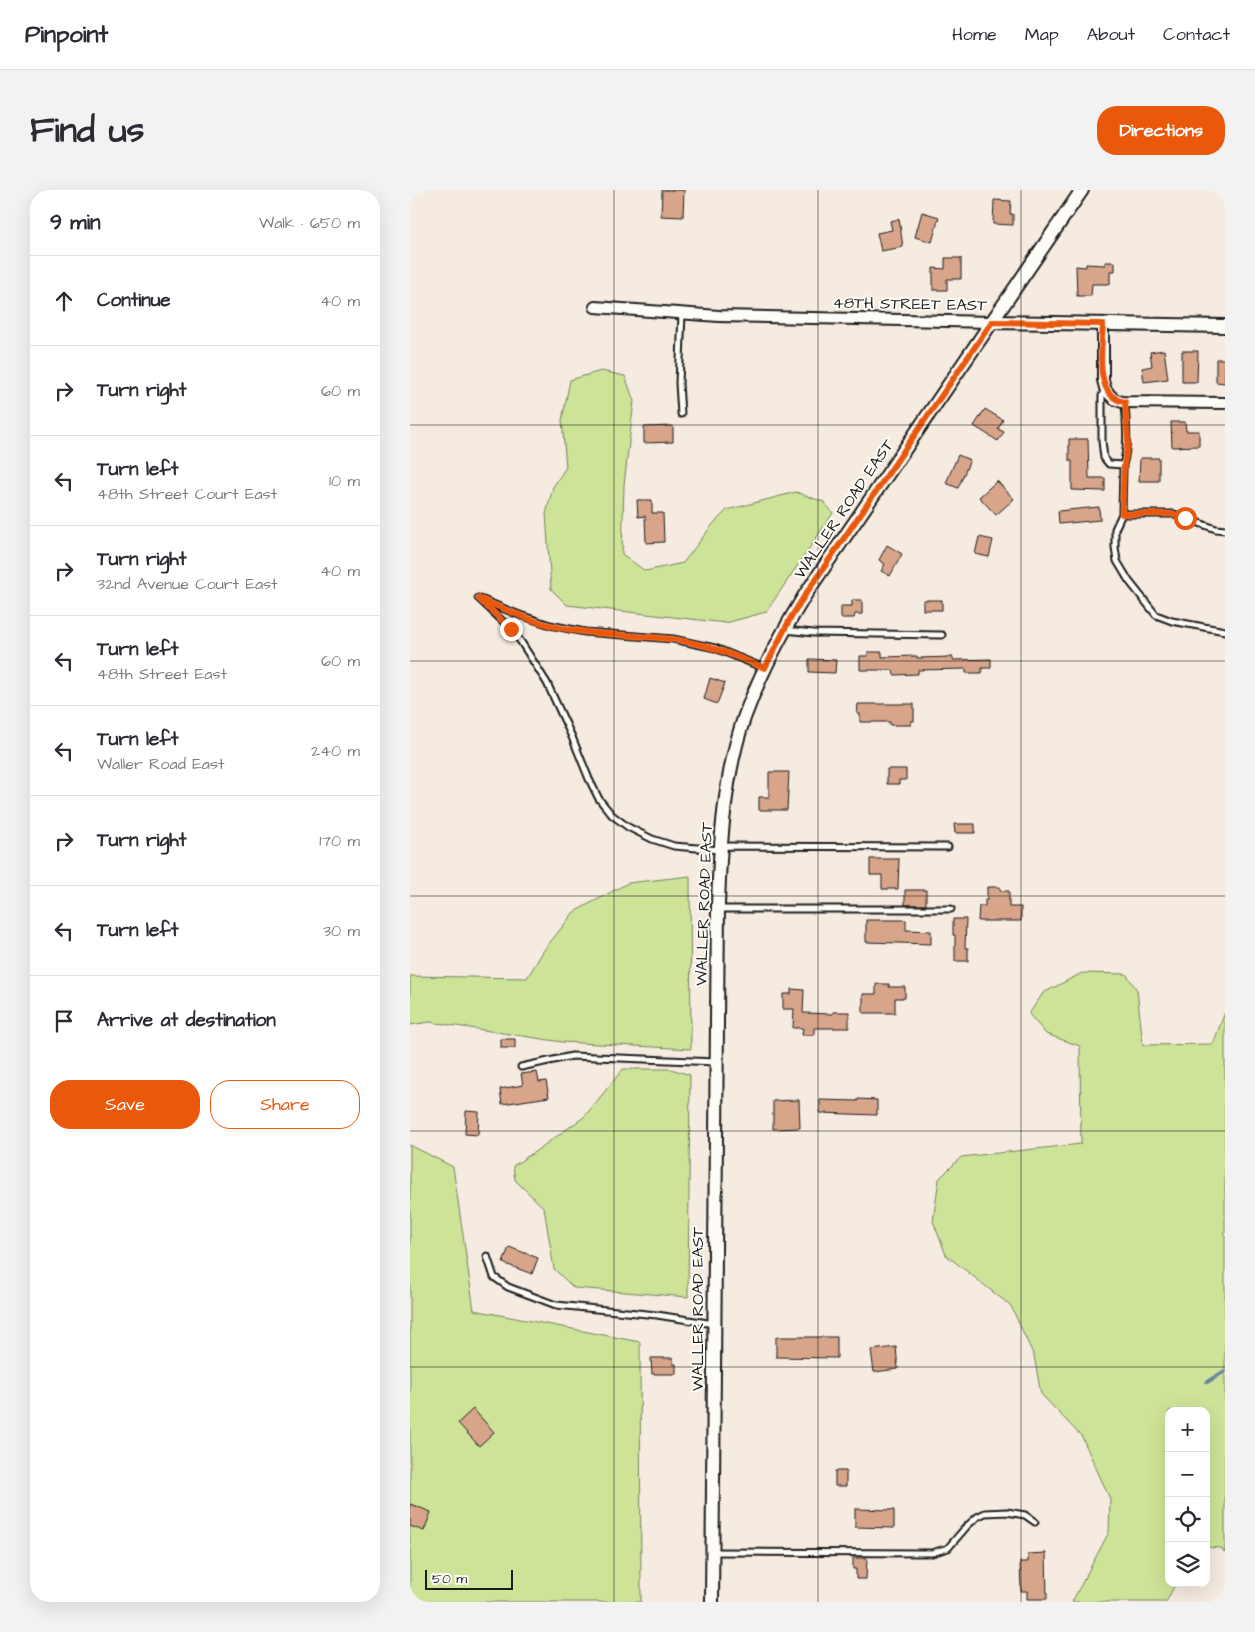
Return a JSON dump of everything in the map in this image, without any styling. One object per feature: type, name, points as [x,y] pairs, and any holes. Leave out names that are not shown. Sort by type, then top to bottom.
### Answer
[{"type":"street","name":"WALLER ROAD EAST","points":[[712,1602],[718,909],[720,848],[731,770],[740,735],[765,668],[784,630],[805,595],[1082,190]]},
{"type":"street","name":"48TH STREET EAST","points":[[595,307],[682,314],[774,318],[1225,326]]},
{"type":"street","points":[[1103,324],[1102,371],[1107,391],[1114,399],[1125,402],[1225,403]]},
{"type":"lane","points":[[681,414],[682,314]]},
{"type":"lane","points":[[1107,391],[1102,396],[1101,420],[1104,458],[1109,464],[1124,465]]},
{"type":"lane","points":[[1125,402],[1128,442],[1124,465],[1122,514],[1116,529],[1115,547],[1117,561],[1129,581],[1156,615],[1172,621],[1225,631]]},
{"type":"lane","points":[[1122,514],[1174,514],[1216,529],[1225,530]]},
{"type":"lane","points":[[765,668],[715,648],[673,639],[585,632],[550,626],[478,598],[516,636],[547,683],[599,799],[612,814],[628,827],[652,839],[674,846],[720,848],[948,847]]},
{"type":"lane","points":[[784,630],[814,633],[942,635]]},
{"type":"lane","points":[[718,909],[952,909]]},
{"type":"lane","points":[[521,1067],[572,1056],[716,1062]]},
{"type":"lane","points":[[486,1256],[494,1277],[508,1287],[556,1305],[657,1315],[714,1324]]},
{"type":"lane","points":[[713,1552],[932,1553],[948,1548],[967,1526],[985,1513],[1007,1512],[1025,1515],[1035,1522]]},
{"type":"green space","points":[[601,371],[625,376],[634,401],[624,485],[622,554],[645,571],[683,563],[713,524],[727,510],[796,492],[824,502],[833,513],[766,612],[726,623],[567,605],[551,589],[546,514],[553,487],[566,467],[562,420],[570,380]]},
{"type":"green space","points":[[690,876],[691,1049],[562,1042],[430,1022],[410,1025],[410,976],[527,978],[544,950],[574,912],[628,883]]},
{"type":"green space","points":[[1082,973],[1126,974],[1137,990],[1143,1045],[1213,1044],[1225,1012],[1225,1553],[1221,1548],[1210,1547],[1210,1407],[1165,1407],[1165,1587],[1174,1587],[1166,1602],[1072,1602],[1109,1532],[1110,1499],[1082,1437],[1041,1394],[1034,1356],[1011,1306],[946,1255],[933,1221],[939,1179],[961,1157],[1081,1144],[1080,1046],[1046,1034],[1029,1014],[1043,993]]},
{"type":"green space","points":[[623,1069],[671,1069],[690,1075],[688,1297],[574,1288],[554,1269],[544,1208],[515,1180],[513,1166],[584,1117]]},
{"type":"green space","points":[[410,1145],[453,1167],[474,1310],[640,1342],[641,1602],[410,1602]]},
{"type":"building","points":[[662,190],[684,190],[683,217],[661,216]]},
{"type":"building","points":[[994,200],[1011,201],[1010,214],[1013,214],[1013,225],[993,224]]},
{"type":"building","points":[[922,212],[939,217],[932,242],[915,237]]},
{"type":"building","points":[[899,219],[903,247],[881,251],[877,233],[892,230],[890,221]]},
{"type":"building","points":[[945,258],[961,258],[961,279],[947,279],[947,290],[933,290],[933,268],[945,269]]},
{"type":"building","points":[[1105,262],[1115,262],[1115,271],[1110,271],[1110,284],[1092,284],[1091,296],[1077,296],[1076,266],[1086,267],[1086,264],[1105,265]]},
{"type":"building","points":[[1164,350],[1168,379],[1144,382],[1142,368],[1152,366],[1150,352]]},
{"type":"building","points":[[1182,351],[1198,351],[1197,382],[1182,382]]},
{"type":"building","points":[[1216,359],[1225,359],[1225,383],[1216,382]]},
{"type":"building","points":[[985,409],[1003,420],[998,429],[1004,432],[998,441],[974,426]]},
{"type":"building","points":[[1171,422],[1185,422],[1186,431],[1199,431],[1199,446],[1172,447]]},
{"type":"building","points":[[673,426],[673,442],[644,443],[644,427]]},
{"type":"building","points":[[1069,439],[1088,439],[1089,478],[1105,478],[1105,491],[1072,490],[1072,461],[1069,461]]},
{"type":"building","points":[[958,455],[970,460],[958,488],[946,483]]},
{"type":"building","points":[[1140,458],[1159,458],[1159,481],[1139,481]]},
{"type":"building","points":[[997,481],[1014,499],[996,515],[979,497]]},
{"type":"building","points":[[637,500],[652,500],[652,513],[663,513],[664,542],[646,543],[645,516],[638,517]]},
{"type":"building","points":[[1099,507],[1100,520],[1059,524],[1058,511]]},
{"type":"building","points":[[979,537],[993,540],[989,557],[975,554]]},
{"type":"building","points":[[887,545],[902,554],[890,576],[881,571],[885,564],[879,560]]},
{"type":"building","points":[[852,600],[862,600],[862,614],[855,614],[854,618],[841,618],[841,606],[852,606]]},
{"type":"building","points":[[923,600],[942,600],[942,610],[923,610]]},
{"type":"building","points":[[868,652],[882,652],[882,657],[953,657],[953,660],[991,659],[991,668],[982,668],[982,673],[966,673],[966,669],[918,670],[918,674],[894,675],[893,670],[860,670],[860,656],[868,656]]},
{"type":"building","points":[[809,659],[836,660],[835,673],[809,672]]},
{"type":"building","points":[[710,678],[725,683],[717,704],[704,699]]},
{"type":"building","points":[[858,704],[914,704],[914,721],[911,721],[911,725],[890,725],[890,722],[860,722],[860,714],[857,714]]},
{"type":"building","points":[[887,769],[906,769],[906,780],[899,780],[899,784],[887,784]]},
{"type":"building","points":[[769,772],[789,772],[787,810],[759,810],[759,797],[769,797]]},
{"type":"building","points":[[954,824],[975,824],[975,833],[955,833]]},
{"type":"building","points":[[870,859],[899,859],[898,889],[882,889],[882,875],[870,875]]},
{"type":"building","points":[[987,887],[1000,887],[1000,891],[1009,891],[1009,907],[1021,907],[1021,921],[978,921],[979,906],[985,906],[985,900],[987,900]]},
{"type":"building","points":[[905,890],[926,890],[926,905],[905,905]]},
{"type":"building","points":[[953,919],[966,919],[965,948],[968,948],[968,961],[955,961]]},
{"type":"building","points":[[866,920],[906,920],[906,930],[931,931],[931,944],[866,942]]},
{"type":"building","points":[[876,984],[889,984],[889,987],[905,987],[905,998],[895,998],[895,1013],[863,1013],[863,994],[876,994]]},
{"type":"building","points":[[791,989],[804,990],[803,1013],[833,1014],[833,1012],[849,1012],[849,1028],[814,1028],[814,1035],[802,1035],[803,1028],[793,1028],[794,1009],[783,1009],[783,994],[791,994]]},
{"type":"building","points":[[501,1039],[515,1039],[515,1048],[501,1048]]},
{"type":"building","points":[[537,1072],[539,1082],[546,1081],[549,1097],[502,1104],[500,1089],[523,1085],[521,1074]]},
{"type":"building","points":[[858,1099],[877,1100],[877,1115],[820,1113],[820,1100],[858,1101]]},
{"type":"building","points":[[799,1100],[800,1128],[773,1129],[773,1101]]},
{"type":"building","points":[[466,1111],[479,1112],[478,1135],[465,1134]]},
{"type":"building","points":[[509,1247],[538,1258],[532,1274],[503,1263]]},
{"type":"building","points":[[776,1337],[837,1337],[837,1358],[776,1357]]},
{"type":"building","points":[[896,1347],[898,1369],[874,1372],[871,1350]]},
{"type":"building","points":[[651,1358],[673,1358],[673,1364],[676,1364],[676,1374],[652,1374]]},
{"type":"building","points":[[473,1409],[494,1432],[479,1446],[458,1423]]},
{"type":"building","points":[[835,1471],[846,1471],[846,1486],[835,1486]]},
{"type":"building","points":[[410,1504],[431,1512],[424,1531],[410,1526]]},
{"type":"building","points":[[855,1509],[894,1510],[894,1528],[855,1527]]},
{"type":"building","points":[[1046,1553],[1047,1599],[1027,1599],[1027,1591],[1021,1591],[1020,1562],[1028,1562],[1028,1554]]},
{"type":"building","points":[[853,1558],[867,1558],[866,1579],[856,1579],[856,1569],[853,1569]]},
{"type":"waterway","points":[[1207,1382],[1225,1371]]},
{"type":"route","points":[[511,629],[478,598],[550,626],[585,632],[673,639],[715,648],[765,668],[790,619],[805,595],[992,322],[1103,324],[1102,371],[1105,388],[1114,399],[1125,402],[1128,442],[1124,465],[1122,514],[1174,514],[1185,518]]}]
